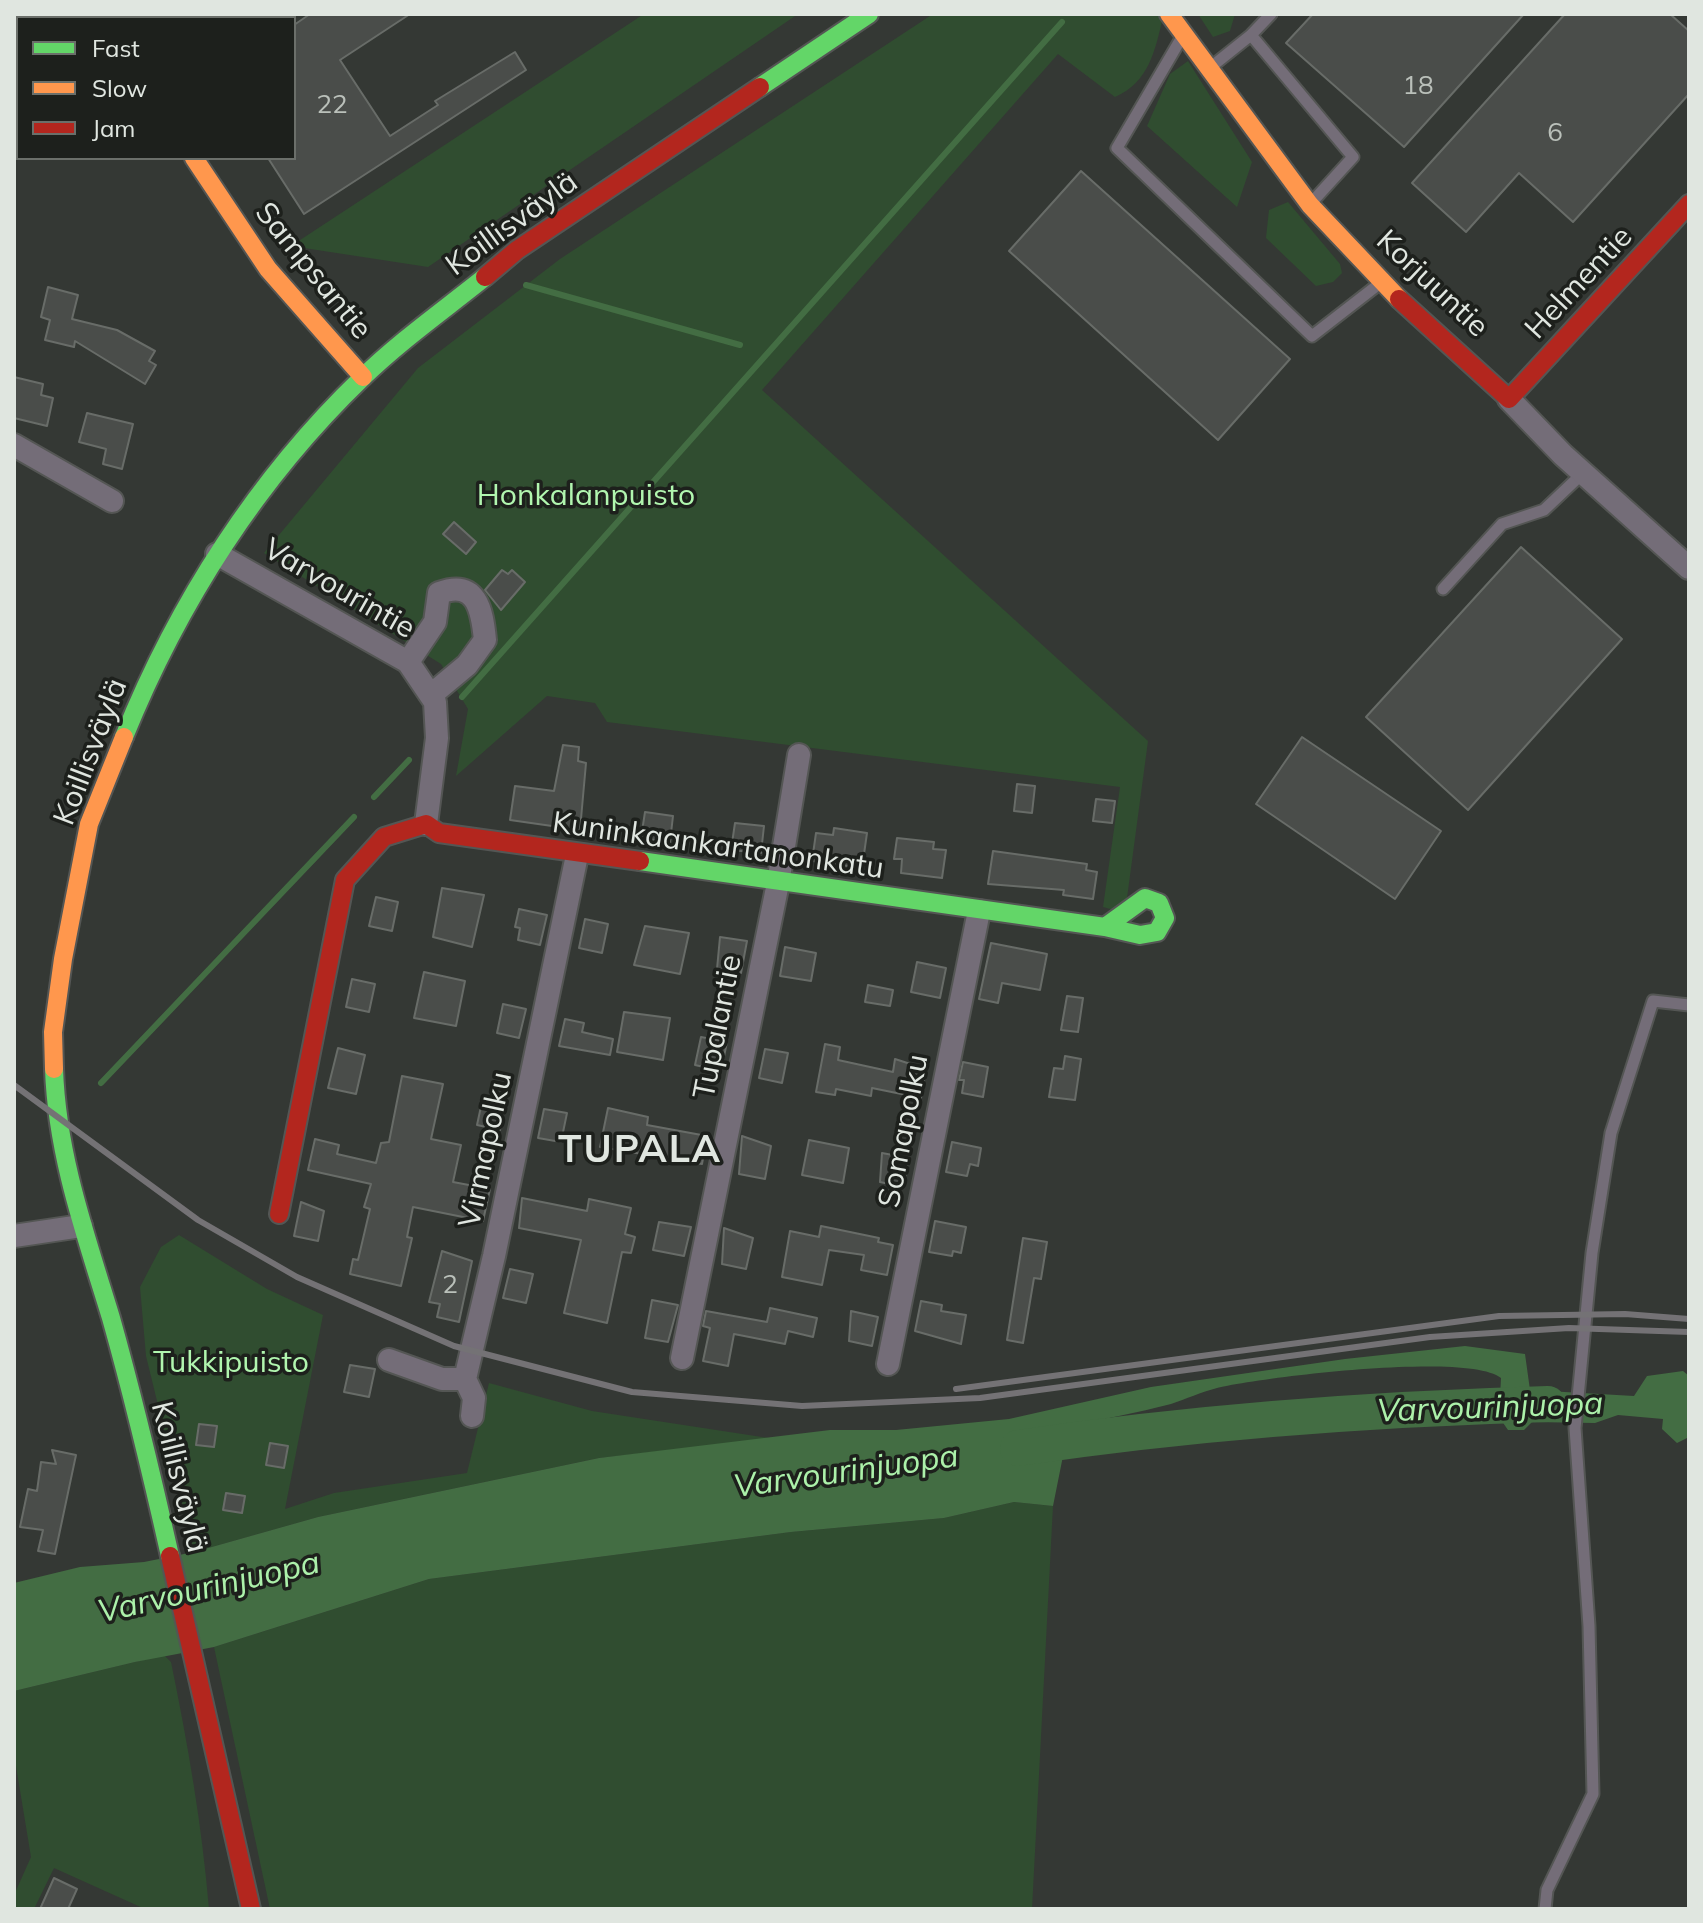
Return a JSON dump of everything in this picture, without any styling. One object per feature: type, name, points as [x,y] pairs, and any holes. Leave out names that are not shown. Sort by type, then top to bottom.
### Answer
[{"type":"main road","name":"Koillisväylä","points":[[251,1909],[165,1533],[111,1320],[81,1226],[56,1117],[53,1032],[63,959],[89,824],[148,678],[217,554],[283,464],[363,377],[517,250],[869,14]]},
{"type":"main road","name":"Korjuuntie","points":[[1169,14],[1310,205],[1381,283],[1509,399]]},
{"type":"main road","name":"Sampsantie","points":[[195,160],[268,269],[363,377]]},
{"type":"main road","name":"Helmentie","points":[[1509,399],[1685,216]]},
{"type":"main road","name":"Kuninkaankartanonkatu","points":[[426,824],[439,833],[577,855],[1105,927]]},
{"type":"main road","points":[[279,1214],[345,880],[384,837],[426,824]]},
{"type":"street","name":"Korjuuntie","points":[[1509,399],[1583,473],[1689,568]]},
{"type":"street","points":[[14,445],[112,501]]},
{"type":"street","name":"Varvourintie","points":[[217,554],[408,662],[435,702],[437,738],[426,824]]},
{"type":"street","points":[[408,662],[435,622],[439,593],[453,587],[467,592],[481,609],[485,640],[467,665],[431,695]]},
{"type":"street","name":"Tupalantie","points":[[682,1358],[778,883],[799,755]]},
{"type":"street","name":"Virmapolku","points":[[465,1379],[494,1256],[577,855]]},
{"type":"street","name":"Somapolku","points":[[888,1364],[979,911]]},
{"type":"street","points":[[14,1236],[81,1226]]},
{"type":"street","points":[[389,1360],[442,1379],[465,1379],[474,1398],[472,1416]]},
{"type":"lane","points":[[1208,69],[1251,35],[1271,14]]},
{"type":"lane","points":[[1184,33],[1117,148],[1312,336],[1381,283]]},
{"type":"lane","points":[[1251,35],[1353,157],[1310,205]]},
{"type":"lane","points":[[1443,589],[1502,524],[1544,510],[1583,473]]},
{"type":"lane","points":[[1545,1909],[1547,1890],[1593,1794],[1589,1626],[1575,1428],[1582,1339],[1611,1133],[1653,1001],[1689,1005]]},
{"type":"green space","points":[[644,14],[798,14],[428,267],[291,246]]},
{"type":"green space","name":"Honkalanpuisto","points":[[933,14],[1161,14],[1163,17],[1153,53],[1143,74],[1136,83],[1115,97],[1058,54],[762,390],[1148,741],[1125,913],[1103,907],[1120,787],[607,722],[595,703],[547,696],[456,776],[468,709],[441,664],[264,553],[418,368],[560,259]]},
{"type":"green space","points":[[1198,14],[1235,14],[1230,31],[1213,37]]},
{"type":"green space","points":[[1188,61],[1252,162],[1237,207],[1147,126],[1170,74]]},
{"type":"green space","points":[[1288,202],[1340,264],[1342,273],[1333,282],[1316,286],[1266,238],[1269,210]]},
{"type":"green space","name":"Tukkipuisto","points":[[179,1235],[267,1289],[323,1315],[285,1509],[334,1493],[467,1473],[489,1383],[592,1411],[775,1439],[599,1458],[318,1517],[194,1552],[146,1356],[140,1287],[161,1247]]},
{"type":"green space","points":[[1014,1502],[1053,1506],[1032,1909],[270,1909],[214,1647],[429,1579],[791,1532],[944,1518]]},
{"type":"green space","points":[[164,1655],[171,1662],[189,1754],[209,1909],[145,1909],[54,1868],[34,1909],[14,1909],[14,1895],[31,1857],[14,1754],[14,1691]]},
{"type":"water","points":[[1465,1346],[1525,1354],[1530,1390],[1634,1396],[1647,1376],[1683,1371],[1689,1376],[1689,1437],[1677,1443],[1662,1429],[1663,1419],[1618,1415],[1595,1423],[1532,1422],[1524,1430],[1508,1430],[1499,1417],[1501,1378],[1481,1371],[1449,1367],[1364,1369],[1241,1383],[1171,1404],[1069,1426],[1053,1506],[1014,1502],[944,1518],[791,1532],[429,1579],[214,1647],[14,1691],[14,1583],[80,1567],[144,1562],[194,1552],[318,1517],[599,1458],[830,1430],[896,1430],[1009,1419],[1151,1387],[1345,1359]]},
{"type":"building","points":[[310,14],[410,14],[340,60],[390,136],[438,105],[435,101],[515,52],[526,70],[304,214],[269,160],[296,160],[296,24]]},
{"type":"building","points":[[1313,14],[1524,14],[1404,147],[1286,43]]},
{"type":"building","points":[[1565,14],[1670,14],[1689,31],[1689,94],[1573,222],[1519,173],[1466,232],[1412,183]]},
{"type":"building","points":[[1081,171],[1290,359],[1218,440],[1009,251]]},
{"type":"building","points":[[48,287],[78,295],[72,319],[117,330],[155,351],[149,361],[156,365],[145,384],[75,341],[74,347],[45,340],[50,320],[41,317]]},
{"type":"building","points":[[14,377],[43,384],[41,395],[53,398],[47,426],[14,418]]},
{"type":"building","points":[[87,413],[133,424],[122,469],[103,464],[106,449],[79,442]]},
{"type":"building","points":[[454,522],[476,542],[466,554],[443,534]]},
{"type":"building","points":[[1521,547],[1622,639],[1468,810],[1366,717]]},
{"type":"building","points":[[502,570],[508,574],[512,570],[525,582],[501,610],[485,590]]},
{"type":"building","points":[[1302,737],[1441,831],[1395,899],[1256,804]]},
{"type":"building","points":[[563,745],[579,747],[578,761],[586,763],[580,830],[510,820],[515,786],[554,791]]},
{"type":"building","points":[[1017,784],[1035,786],[1032,813],[1014,811]]},
{"type":"building","points":[[1096,799],[1115,801],[1112,823],[1093,821]]},
{"type":"building","points":[[645,812],[673,816],[670,842],[641,838]]},
{"type":"building","points":[[735,823],[764,826],[761,853],[731,850]]},
{"type":"building","points":[[834,828],[867,833],[862,868],[812,861],[816,833],[833,835]]},
{"type":"building","points":[[897,838],[934,842],[933,849],[946,850],[942,878],[901,873],[902,859],[894,859]]},
{"type":"building","points":[[993,851],[1087,864],[1086,870],[1097,872],[1093,899],[1063,895],[1064,890],[988,884]]},
{"type":"building","points":[[442,888],[484,895],[472,947],[433,937]]},
{"type":"building","points":[[376,897],[398,902],[392,931],[369,926]]},
{"type":"building","points":[[519,909],[547,915],[540,945],[518,940],[520,928],[515,927]]},
{"type":"building","points":[[585,919],[608,924],[602,953],[579,948]]},
{"type":"building","points":[[645,926],[689,933],[680,974],[634,965]]},
{"type":"building","points":[[720,937],[747,941],[741,973],[717,969]]},
{"type":"building","points":[[991,943],[1047,954],[1040,990],[1002,983],[998,1003],[979,999]]},
{"type":"building","points":[[785,947],[816,953],[811,981],[780,976]]},
{"type":"building","points":[[917,962],[946,968],[940,998],[911,992]]},
{"type":"building","points":[[424,972],[465,981],[456,1026],[414,1018]]},
{"type":"building","points":[[352,979],[375,984],[369,1012],[346,1007]]},
{"type":"building","points":[[868,985],[893,990],[890,1006],[865,1002]]},
{"type":"building","points":[[1067,996],[1083,998],[1078,1032],[1061,1030]]},
{"type":"building","points":[[503,1004],[526,1009],[519,1038],[497,1033]]},
{"type":"building","points":[[624,1012],[670,1018],[663,1060],[617,1052]]},
{"type":"building","points":[[565,1019],[584,1023],[582,1032],[613,1039],[610,1055],[559,1046]]},
{"type":"building","points":[[701,1037],[727,1042],[721,1071],[695,1065]]},
{"type":"building","points":[[825,1044],[840,1047],[838,1060],[893,1072],[895,1059],[926,1069],[921,1098],[872,1088],[871,1096],[836,1089],[835,1095],[816,1092]]},
{"type":"building","points":[[338,1048],[365,1055],[356,1094],[328,1088]]},
{"type":"building","points":[[765,1049],[788,1053],[782,1083],[759,1078]]},
{"type":"building","points":[[1065,1056],[1081,1059],[1075,1100],[1049,1097],[1054,1068],[1063,1069]]},
{"type":"building","points":[[963,1062],[988,1067],[983,1097],[962,1093],[964,1080],[959,1080]]},
{"type":"building","points":[[402,1076],[443,1084],[431,1139],[461,1145],[453,1182],[490,1189],[483,1221],[413,1207],[407,1237],[412,1238],[401,1286],[350,1274],[353,1259],[358,1260],[370,1209],[364,1207],[371,1184],[308,1170],[315,1139],[339,1145],[337,1154],[376,1163],[381,1143],[389,1142]]},
{"type":"building","points":[[483,1097],[505,1101],[500,1130],[477,1125]]},
{"type":"building","points":[[608,1108],[648,1117],[647,1125],[707,1136],[702,1164],[600,1147]]},
{"type":"building","points":[[544,1109],[567,1113],[561,1142],[538,1138]]},
{"type":"building","points":[[742,1136],[771,1146],[765,1179],[739,1174]]},
{"type":"building","points":[[809,1140],[849,1148],[843,1183],[802,1175]]},
{"type":"building","points":[[952,1142],[981,1148],[978,1166],[970,1164],[967,1176],[946,1172]]},
{"type":"building","points":[[882,1153],[909,1158],[903,1187],[880,1182]]},
{"type":"building","points":[[522,1198],[587,1211],[589,1199],[631,1208],[625,1234],[635,1237],[631,1253],[622,1252],[607,1323],[564,1313],[581,1240],[519,1228]]},
{"type":"building","points":[[301,1202],[324,1211],[318,1241],[294,1236]]},
{"type":"building","points":[[935,1221],[966,1227],[961,1253],[953,1251],[952,1256],[929,1252]]},
{"type":"building","points":[[659,1222],[691,1227],[684,1256],[653,1250]]},
{"type":"building","points":[[821,1226],[879,1238],[878,1242],[893,1245],[887,1275],[861,1270],[864,1255],[829,1250],[822,1285],[782,1277],[790,1231],[819,1237]]},
{"type":"building","points":[[724,1228],[753,1238],[746,1269],[722,1264]]},
{"type":"building","points":[[1023,1238],[1047,1242],[1041,1279],[1034,1278],[1023,1343],[1007,1340]]},
{"type":"building","points":[[442,1251],[472,1261],[459,1322],[437,1317],[440,1304],[429,1302]]},
{"type":"building","points":[[510,1269],[533,1274],[526,1303],[503,1298]]},
{"type":"building","points":[[652,1300],[678,1305],[668,1342],[645,1338]]},
{"type":"building","points":[[921,1301],[942,1305],[941,1311],[966,1315],[961,1344],[915,1331]]},
{"type":"building","points":[[770,1308],[817,1318],[813,1337],[788,1331],[785,1344],[734,1334],[728,1366],[703,1361],[710,1328],[703,1326],[706,1311],[767,1322]]},
{"type":"building","points":[[851,1311],[878,1317],[872,1346],[849,1341]]},
{"type":"building","points":[[350,1365],[375,1369],[369,1397],[344,1392]]},
{"type":"building","points":[[199,1424],[217,1426],[214,1447],[196,1445]]},
{"type":"building","points":[[270,1443],[288,1446],[284,1468],[266,1465]]},
{"type":"building","points":[[52,1450],[76,1455],[55,1554],[38,1551],[43,1530],[20,1527],[28,1489],[37,1491],[41,1462],[56,1464]]},
{"type":"building","points":[[226,1493],[245,1496],[242,1513],[223,1510]]},
{"type":"building","points":[[54,1878],[77,1889],[68,1909],[40,1909]]},
{"type":"waterway","points":[[462,697],[1062,22]]},
{"type":"waterway","points":[[526,285],[740,345]]},
{"type":"waterway","points":[[374,797],[409,760]]},
{"type":"waterway","points":[[101,1083],[354,817]]},
{"type":"waterway","name":"Varvourinjuopa","points":[[1018,1448],[1282,1418],[1548,1404]]},
{"type":"railway","points":[[14,1085],[198,1220],[297,1277],[454,1346],[632,1392],[802,1406],[980,1398],[1430,1337],[1569,1328],[1689,1332]]},
{"type":"railway","points":[[956,1389],[1499,1316],[1625,1314],[1689,1319]]},
{"type":"traffic: fast","points":[[760,87],[869,14]]},
{"type":"traffic: fast","points":[[124,737],[169,638],[224,545],[255,500],[324,417],[362,378],[485,277]]},
{"type":"traffic: fast","points":[[640,861],[1105,927],[1145,898],[1159,903],[1165,918],[1157,932],[1140,935],[1105,927]]},
{"type":"traffic: fast","points":[[54,1069],[67,1164],[127,1377],[170,1556]]},
{"type":"traffic: slow","points":[[1169,14],[1310,205],[1399,299]]},
{"type":"traffic: slow","points":[[195,160],[268,269],[363,377]]},
{"type":"traffic: slow","points":[[54,1069],[53,1032],[63,959],[89,824],[124,737]]},
{"type":"traffic: jam","points":[[485,277],[517,250],[760,87]]},
{"type":"traffic: jam","points":[[1399,299],[1509,399],[1689,204]]},
{"type":"traffic: jam","points":[[279,1214],[345,880],[384,837],[426,824],[439,833],[640,861]]},
{"type":"traffic: jam","points":[[170,1556],[251,1909]]},
{"type":"district","name":"TUPALA","points":[[640,1151]]}]
